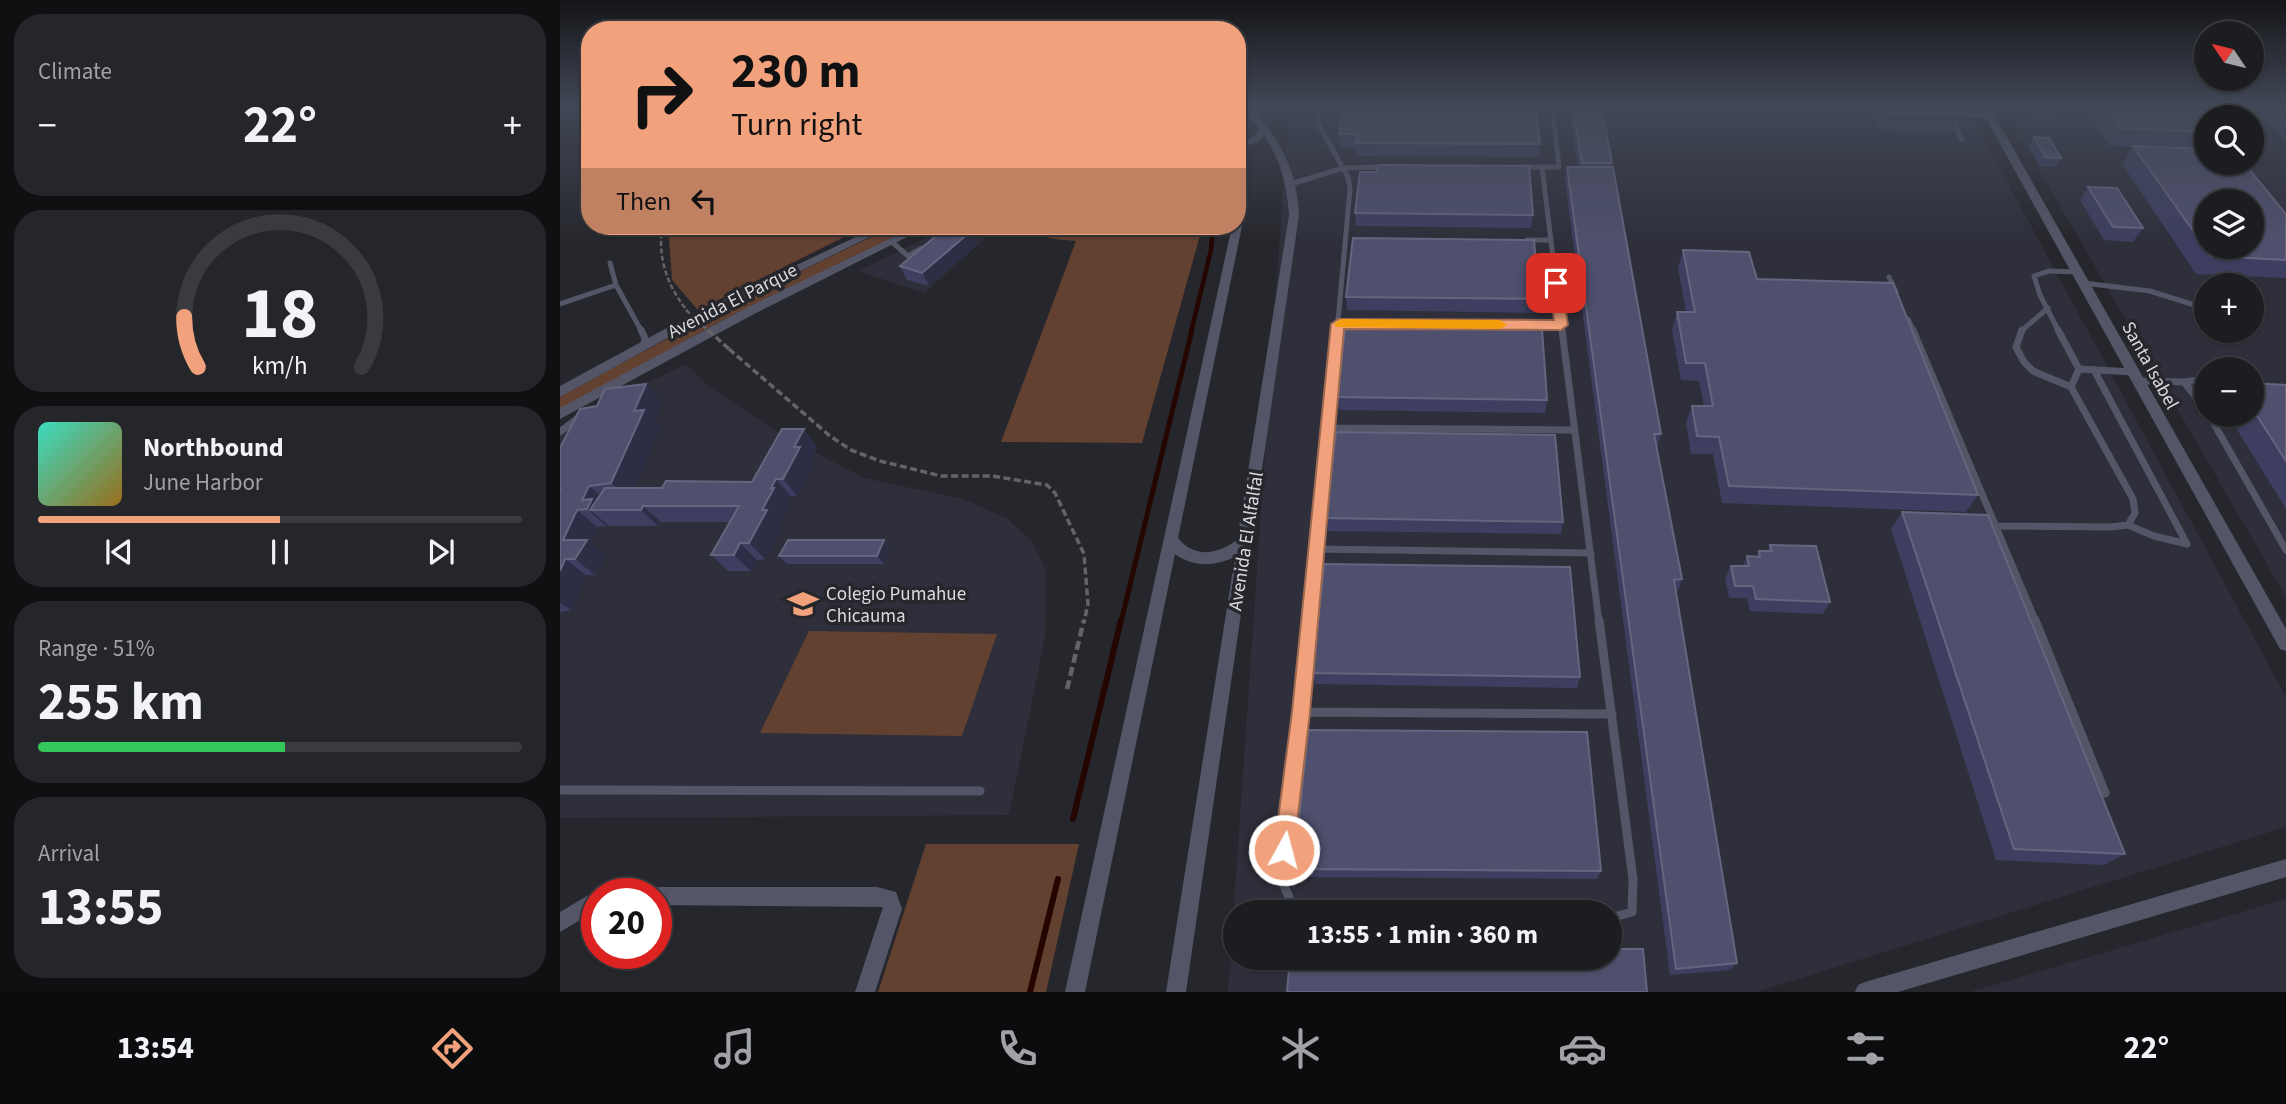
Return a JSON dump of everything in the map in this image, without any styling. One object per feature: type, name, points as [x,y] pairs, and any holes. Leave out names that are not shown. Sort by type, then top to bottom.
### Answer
[{"type":"street","name":"Avenida El Alfalfal","points":[[1176,992],[1294,215],[1291,184],[1278,150]]},
{"type":"street","name":"Santa Isabel","points":[[2009,150],[2286,644]]},
{"type":"street","name":"Avenida El Parque","points":[[560,392],[644,344],[868,235]]},
{"type":"street","name":"Avenida El Parque","points":[[560,414],[750,311],[906,235]]},
{"type":"street","points":[[1075,992],[1235,235]]},
{"type":"street","points":[[741,296],[735,307],[740,311],[750,311]]},
{"type":"street","points":[[644,344],[645,354],[658,360]]},
{"type":"street","points":[[1171,540],[1188,556],[1206,559],[1227,555],[1244,543]]},
{"type":"street","points":[[1865,992],[1888,989],[2286,868]]},
{"type":"street","points":[[672,896],[877,895],[889,899],[893,909],[865,992]]},
{"type":"street","points":[[560,928],[560,922],[581,910]]},
{"type":"lane","points":[[1290,900],[1280,878],[1301,712],[1350,189],[1343,167],[1333,150]]},
{"type":"lane","points":[[1516,167],[1559,167],[1557,150]]},
{"type":"lane","points":[[1291,184],[1343,167],[1396,167]]},
{"type":"lane","points":[[1542,167],[1573,430],[1633,879],[1632,912],[1622,915]]},
{"type":"lane","points":[[1344,240],[1358,240]]},
{"type":"lane","points":[[1523,240],[1551,240]]},
{"type":"lane","points":[[892,242],[911,256],[932,241]]},
{"type":"lane","points":[[610,263],[616,285],[645,338],[644,344]]},
{"type":"lane","points":[[2080,369],[2034,276],[2038,272],[2051,271],[2150,291],[2194,305]]},
{"type":"lane","points":[[1889,277],[1900,302]]},
{"type":"lane","points":[[560,304],[616,285]]},
{"type":"lane","points":[[2048,308],[2020,332],[2016,347],[2024,362],[2048,382],[2071,387],[2133,499],[2135,513],[2129,525]]},
{"type":"lane","points":[[1906,315],[1997,526],[2105,793]]},
{"type":"lane","points":[[1338,324],[1561,325]]},
{"type":"lane","points":[[2080,369],[2184,382],[2194,381]]},
{"type":"lane","points":[[2071,387],[2080,369]]},
{"type":"lane","points":[[1997,526],[2129,525],[2154,536],[2187,544],[2094,370]]},
{"type":"lane","points":[[2184,382],[2194,395]]},
{"type":"lane","points":[[560,432],[577,420],[580,415],[579,404]]},
{"type":"lane","points":[[2216,427],[2286,550]]},
{"type":"lane","points":[[1326,428],[1573,430]]},
{"type":"lane","points":[[1315,549],[1591,553]]},
{"type":"lane","points":[[1301,712],[1612,714]]},
{"type":"lane","points":[[560,790],[980,791]]},
{"type":"path","points":[[661,235],[664,272],[686,310],[830,436],[851,450],[880,461],[942,476],[992,476],[1047,485],[1063,508],[1084,554],[1088,604],[1067,689]]},
{"type":"shaded area","points":[[1286,150],[1990,150],[2286,697],[2286,827],[1756,992],[1228,992],[1230,970],[1622,970],[1622,900],[1234,900]]},
{"type":"shaded area","points":[[2028,150],[2194,150],[2194,175],[2264,175],[2264,150],[2286,150],[2286,597]]},
{"type":"shaded area","points":[[669,235],[848,235],[698,310],[672,280]]},
{"type":"shaded area","points":[[876,235],[898,235],[723,320],[560,410],[560,397]]},
{"type":"shaded area","points":[[932,235],[989,235],[924,293],[858,271]]},
{"type":"shaded area","points":[[1038,235],[1200,235],[1142,443],[1001,442],[1076,241]]},
{"type":"shaded area","name":"Colegio Pumahue Chicauma","points":[[686,364],[708,386],[782,435],[864,478],[963,499],[1008,519],[1032,542],[1046,570],[1045,637],[1009,815],[560,818],[560,426]]},
{"type":"shaded area","points":[[809,631],[997,634],[962,736],[760,733]]},
{"type":"shaded area","points":[[926,844],[1079,844],[1046,992],[878,992]]},
{"type":"shaded area","points":[[2286,899],[2286,992],[1970,992]]},
{"type":"building","points":[[1580,150],[1610,150],[1612,163],[1582,163]]},
{"type":"building","points":[[2041,150],[2056,150],[2061,158],[2045,157]]},
{"type":"building","points":[[2136,150],[2194,150],[2194,175],[2254,175],[2286,214],[2286,260],[2264,259],[2264,189],[2194,189],[2194,232]]},
{"type":"building","points":[[1378,165],[1529,166],[1533,215],[1355,213],[1360,172],[1377,172]]},
{"type":"building","points":[[1567,167],[1613,167],[1661,434],[1654,434],[1682,579],[1674,580],[1737,963],[1676,969]]},
{"type":"building","points":[[2088,187],[2117,188],[2143,228],[2113,227]]},
{"type":"building","points":[[937,235],[966,235],[922,273],[900,266]]},
{"type":"building","points":[[1353,238],[1534,240],[1539,299],[1346,297]]},
{"type":"building","points":[[1683,250],[1749,252],[1757,279],[1893,283],[1978,495],[1729,486],[1719,437],[1697,436],[1692,406],[1713,406],[1705,363],[1686,363],[1677,312],[1695,312]]},
{"type":"building","points":[[1345,326],[1542,328],[1547,400],[1338,397]]},
{"type":"building","points":[[646,384],[634,411],[644,410],[611,483],[589,486],[582,500],[592,499],[587,509],[577,510],[563,540],[587,540],[575,559],[565,559],[560,571],[560,448],[580,409],[597,406],[605,389]]},
{"type":"building","points":[[2264,384],[2286,385],[2286,461],[2264,427]]},
{"type":"building","points":[[782,429],[804,429],[794,447],[800,447],[783,479],[776,479],[771,488],[774,488],[762,510],[767,510],[749,543],[740,543],[734,555],[711,555],[739,506],[643,506],[641,510],[590,510],[605,488],[662,488],[666,481],[752,482]]},
{"type":"building","points":[[1336,432],[1555,435],[1563,522],[1326,518]]},
{"type":"building","points":[[1902,512],[1988,515],[2125,854],[2014,849]]},
{"type":"building","points":[[788,540],[884,540],[877,556],[779,556]]},
{"type":"building","points":[[1770,545],[1816,546],[1830,602],[1756,599],[1753,586],[1735,586],[1731,566],[1749,566],[1747,556],[1760,557],[1759,551],[1772,551]]},
{"type":"building","points":[[1324,564],[1570,567],[1580,677],[1313,673]]},
{"type":"building","points":[[1308,730],[1587,732],[1601,871],[1294,869]]},
{"type":"building","points":[[1622,949],[1643,949],[1647,992],[1287,992],[1289,970],[1622,970]]},
{"type":"waterway","points":[[1191,332],[1212,235]]},
{"type":"waterway","points":[[1121,622],[1192,330]]},
{"type":"waterway","points":[[1073,819],[1121,620]]},
{"type":"waterway","points":[[1030,992],[1058,879]]},
{"type":"slow traffic","points":[[1341,324],[1500,325]]},
{"type":"place","name":"Colegio Pumahue Chicauma","points":[[803,604]]},
{"type":"route","points":[[1284,850],[1301,712],[1338,324],[1561,325],[1556,283]]}]
